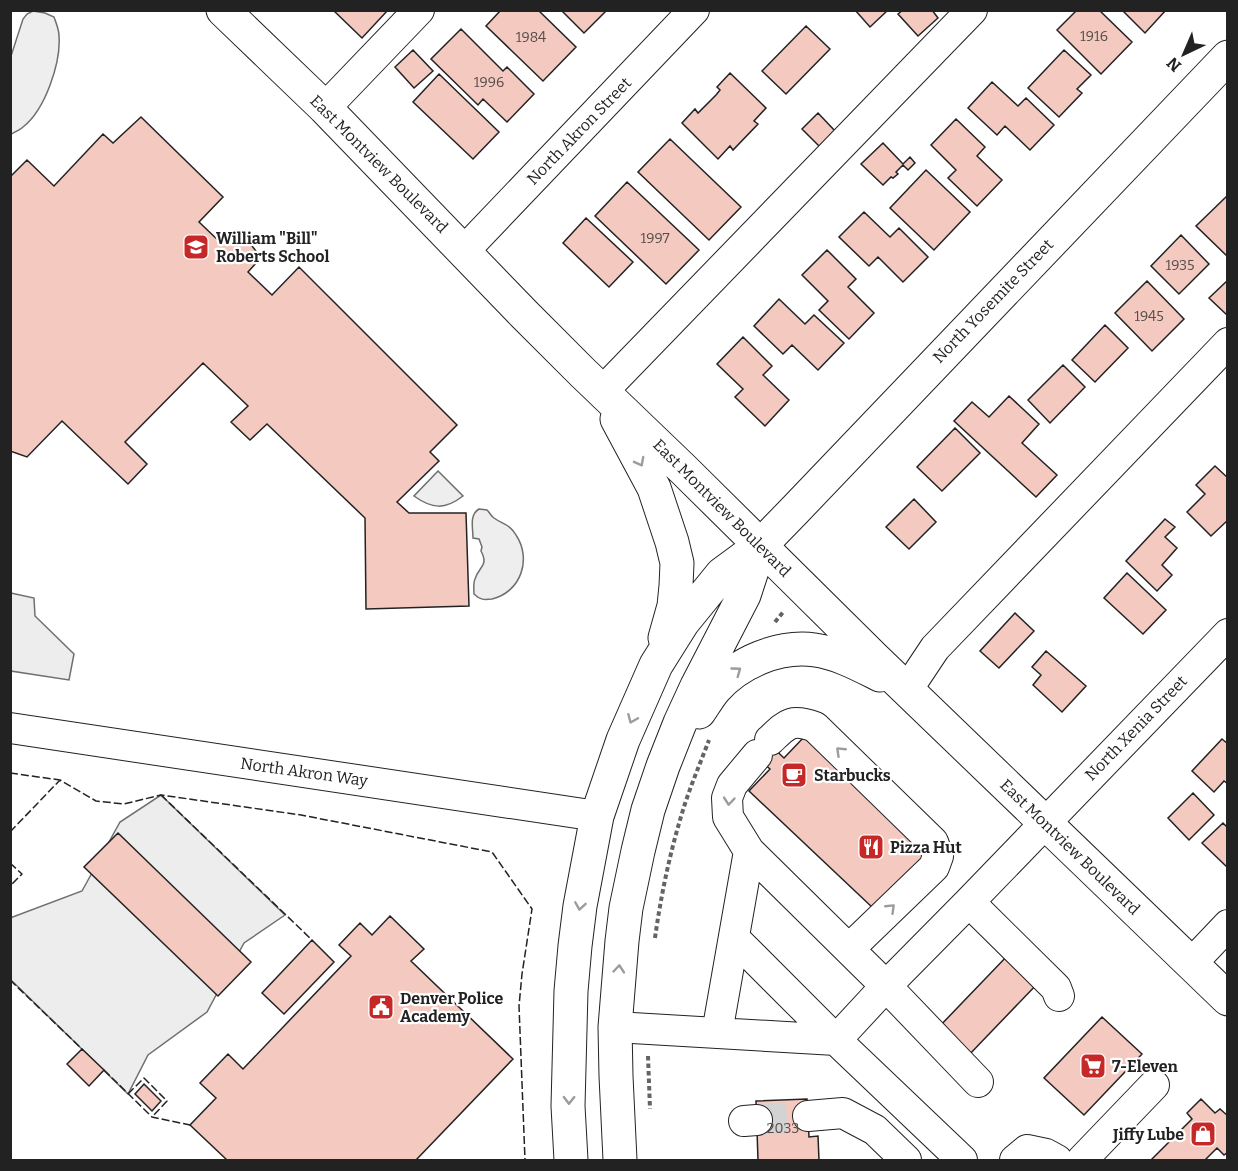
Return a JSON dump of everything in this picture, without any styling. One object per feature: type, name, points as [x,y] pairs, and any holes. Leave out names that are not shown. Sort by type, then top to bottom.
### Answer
[{"type":"main road","name":"East Montview Boulevard","points":[[223,10],[325,108],[602,392],[1227,999]]},
{"type":"main road","name":"North Yosemite Street","points":[[760,546],[1227,57]]},
{"type":"main road","points":[[571,1161],[568,1106],[573,968],[580,906],[597,816],[623,740],[656,665],[674,606],[677,563],[670,533],[654,488],[602,392]]},
{"type":"main road","points":[[656,665],[682,622],[710,588],[729,568],[760,546]]},
{"type":"main road","points":[[621,1161],[615,1027],[626,909],[638,851],[648,810],[680,723],[744,595],[760,546]]},
{"type":"main road","points":[[663,766],[715,690],[746,664],[776,652],[794,649],[816,650],[834,655],[856,663],[907,690]]},
{"type":"street","points":[[325,108],[419,10]]},
{"type":"street","name":"North Akron Street","points":[[464,251],[694,10]]},
{"type":"street","points":[[602,392],[972,10]]},
{"type":"street","points":[[907,690],[935,648],[1227,343]]},
{"type":"street","name":"North Xenia Street","points":[[836,1040],[1227,634]]},
{"type":"street","points":[[849,949],[934,867],[938,856],[933,842],[815,727],[802,722],[787,724],[732,785],[727,798],[729,817],[749,850],[886,986],[978,1082]]},
{"type":"street","name":"North Akron Way","points":[[10,728],[597,816]]},
{"type":"street","points":[[717,1033],[749,850]]},
{"type":"street","points":[[969,902],[1056,988],[1059,996]]},
{"type":"street","points":[[1191,964],[1227,925]]},
{"type":"street","points":[[734,938],[962,1161]]},
{"type":"street","points":[[615,1027],[836,1040]]},
{"type":"street","points":[[1082,1161],[1154,1085]]},
{"type":"street","points":[[808,1116],[843,1113],[875,1130],[906,1161]]},
{"type":"street","points":[[1015,1161],[1027,1150],[1046,1154],[1057,1161]]},
{"type":"path","points":[[768,620],[772,625],[784,611]]},
{"type":"path","points":[[654,947],[673,846],[684,808],[710,738]]},
{"type":"shaded area","points":[[33,11],[54,17],[59,33],[57,59],[45,98],[31,119],[11,134],[11,56],[23,19]]},
{"type":"shaded area","points":[[438,471],[463,496],[444,506],[427,503],[414,496]]},
{"type":"shaded area","points":[[479,509],[487,510],[511,529],[521,544],[523,554],[523,564],[517,582],[502,595],[492,599],[482,599],[474,594],[474,581],[484,563],[479,539],[473,538],[473,518]]},
{"type":"shaded area","points":[[11,593],[34,598],[35,616],[74,654],[69,680],[11,671]]},
{"type":"shaded area","points":[[161,795],[285,915],[244,943],[207,1012],[148,1055],[128,1094],[11,980],[10,918],[82,891],[120,822]]},
{"type":"building","points":[[333,10],[388,10],[362,38]]},
{"type":"building","points":[[501,10],[538,10],[576,47],[543,81],[486,26]]},
{"type":"building","points":[[561,10],[607,10],[584,33]]},
{"type":"building","points":[[855,10],[888,10],[870,27]]},
{"type":"building","points":[[903,10],[932,10],[938,18],[918,36],[898,14]]},
{"type":"building","points":[[1077,10],[1099,10],[1132,42],[1101,74],[1057,30]]},
{"type":"building","points":[[1122,10],[1166,10],[1145,33]]},
{"type":"building","points":[[806,26],[830,49],[786,94],[762,71]]},
{"type":"building","points":[[461,29],[503,71],[507,67],[534,94],[507,122],[483,99],[478,105],[431,59]]},
{"type":"building","points":[[413,50],[433,71],[414,88],[395,67]]},
{"type":"building","points":[[1064,50],[1091,75],[1077,89],[1082,93],[1059,117],[1028,88]]},
{"type":"building","points":[[730,73],[766,108],[754,121],[758,124],[733,150],[730,146],[718,159],[682,123],[695,109],[698,113],[716,95],[720,90],[717,87]]},
{"type":"building","points":[[439,74],[499,132],[473,159],[413,102]]},
{"type":"building","points":[[992,82],[1018,106],[1026,98],[1054,125],[1030,150],[1005,126],[997,135],[968,108]]},
{"type":"building","points":[[818,113],[836,132],[821,148],[802,129]]},
{"type":"building","points":[[141,117],[223,197],[199,222],[221,243],[229,234],[238,235],[248,241],[256,251],[258,261],[248,272],[272,295],[299,267],[457,425],[430,452],[439,461],[397,502],[409,513],[466,513],[469,606],[366,609],[365,518],[267,424],[250,440],[231,422],[248,406],[203,363],[125,442],[147,464],[128,484],[62,421],[27,457],[10,451],[10,177],[27,160],[54,186],[103,134],[113,143]]},
{"type":"building","points":[[956,119],[985,147],[977,156],[1002,180],[977,206],[948,178],[956,170],[931,145]]},
{"type":"building","points":[[670,139],[741,207],[709,240],[638,172]]},
{"type":"building","points":[[883,143],[903,164],[910,157],[915,163],[908,170],[903,165],[896,172],[898,174],[883,185],[861,164]]},
{"type":"building","points":[[926,170],[970,212],[934,250],[890,208]]},
{"type":"building","points":[[627,182],[699,250],[666,284],[595,216]]},
{"type":"building","points":[[1228,195],[1228,257],[1196,226]]},
{"type":"building","points":[[864,212],[890,237],[899,228],[928,257],[903,282],[878,257],[869,266],[839,237]]},
{"type":"building","points":[[586,218],[633,262],[609,287],[563,243]]},
{"type":"building","points":[[1181,235],[1209,264],[1179,294],[1151,266]]},
{"type":"building","points":[[827,250],[856,279],[848,287],[874,313],[849,339],[819,310],[828,301],[802,275]]},
{"type":"building","points":[[1228,280],[1228,316],[1209,298]]},
{"type":"building","points":[[1147,281],[1184,319],[1152,351],[1115,313]]},
{"type":"building","points":[[779,299],[805,324],[814,315],[844,343],[818,370],[792,345],[783,354],[754,326]]},
{"type":"building","points":[[1105,325],[1128,348],[1095,382],[1072,360]]},
{"type":"building","points":[[743,337],[772,366],[763,375],[789,400],[765,426],[735,397],[743,389],[717,364]]},
{"type":"building","points":[[1063,365],[1085,387],[1050,423],[1028,400]]},
{"type":"building","points":[[1009,396],[1039,424],[1022,443],[1057,475],[1036,497],[954,421],[972,402],[989,417]]},
{"type":"building","points":[[955,428],[980,453],[942,491],[917,467]]},
{"type":"building","points":[[1215,466],[1228,478],[1228,520],[1211,536],[1187,512],[1205,494],[1196,485]]},
{"type":"building","points":[[914,499],[936,522],[909,549],[886,527]]},
{"type":"building","points":[[1165,519],[1175,527],[1165,537],[1177,548],[1162,565],[1172,575],[1157,591],[1126,561]]},
{"type":"building","points":[[1127,573],[1166,610],[1143,634],[1104,598]]},
{"type":"building","points":[[1015,613],[1034,631],[999,668],[980,651]]},
{"type":"building","points":[[1046,651],[1086,686],[1062,712],[1033,685],[1041,675],[1032,667]]},
{"type":"building","points":[[804,737],[927,854],[874,909],[749,791],[770,769],[753,754],[766,741],[784,758]]},
{"type":"building","points":[[1222,739],[1228,744],[1228,784],[1224,781],[1214,792],[1192,771]]},
{"type":"building","points":[[1193,793],[1214,815],[1189,840],[1168,818]]},
{"type":"building","points":[[1223,823],[1228,828],[1228,868],[1202,843]]},
{"type":"building","points":[[118,833],[251,962],[218,996],[84,867]]},
{"type":"building","name":"Denver Police Academy","points":[[390,916],[424,949],[411,961],[513,1059],[416,1160],[227,1160],[190,1125],[216,1098],[200,1083],[228,1054],[243,1069],[351,956],[339,945],[360,923],[372,935]]},
{"type":"building","points":[[312,940],[334,962],[284,1014],[262,993]]},
{"type":"building","points":[[1009,954],[1039,982],[967,1057],[937,1029]]},
{"type":"building","name":"7-Eleven","points":[[1102,1017],[1142,1054],[1084,1115],[1044,1078]]},
{"type":"building","points":[[82,1049],[104,1070],[89,1086],[67,1064]]},
{"type":"building","points":[[144,1084],[161,1101],[152,1111],[135,1094]]},
{"type":"building","points":[[807,1099],[809,1137],[818,1136],[819,1160],[758,1160],[756,1101]]},
{"type":"building","name":"Jiffy Lube","points":[[1201,1099],[1215,1113],[1220,1109],[1228,1116],[1228,1152],[1224,1155],[1217,1148],[1205,1160],[1151,1160],[1192,1119],[1187,1113]]},
{"type":"tunnel","points":[[757,1120],[808,1116]]},
{"type":"fence","points":[[10,773],[60,780],[96,801],[124,804],[161,795],[301,815],[492,852],[532,909],[519,1006],[525,1160]]},
{"type":"fence","points":[[10,832],[60,780]]},
{"type":"fence","points":[[161,795],[312,940]]},
{"type":"fence","points":[[10,863],[22,874],[10,886]]},
{"type":"fence","points":[[10,980],[82,1049]]},
{"type":"fence","points":[[104,1070],[152,1117],[190,1125]]},
{"type":"fence","points":[[128,1094],[144,1078],[167,1101],[152,1117]]},
{"type":"place","name":"William \"Bill\" Roberts School","points":[[196,247]]},
{"type":"place","name":"Starbucks","points":[[794,775]]},
{"type":"place","name":"Pizza Hut","points":[[871,847]]},
{"type":"place","name":"Denver Police Academy","points":[[381,1007]]},
{"type":"place","name":"7-Eleven","points":[[1093,1066]]},
{"type":"place","name":"Jiffy Lube","points":[[1203,1134]]}]
